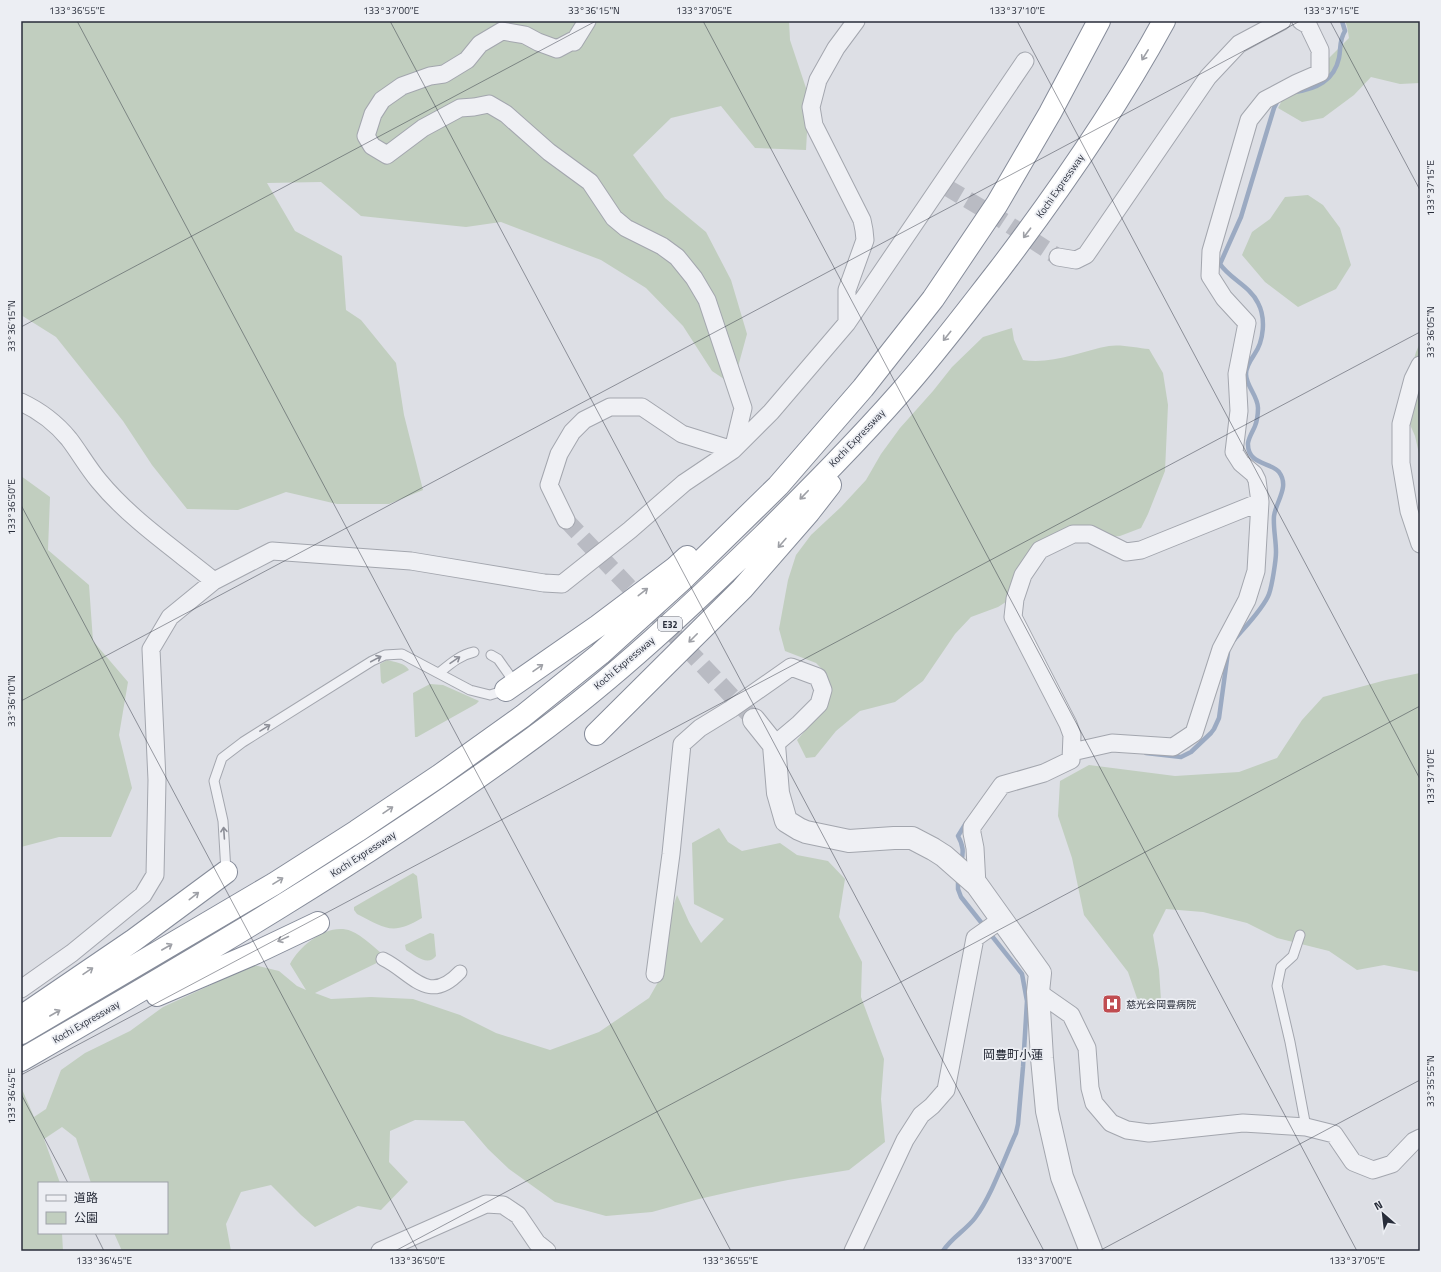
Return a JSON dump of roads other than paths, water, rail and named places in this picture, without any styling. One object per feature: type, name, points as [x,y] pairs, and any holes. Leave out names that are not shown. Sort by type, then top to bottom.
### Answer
[{"type":"highway","name":"E32","points":[[21,1033],[274,884],[433,780],[523,716],[600,654],[685,577],[778,486],[863,388],[933,299],[997,204],[1050,113],[1099,21]]},
{"type":"highway","name":"Kochi Expressway","points":[[21,1060],[202,954],[363,854],[452,796],[537,735],[615,673],[700,598],[794,505],[901,392],[969,309],[1035,222],[1092,140],[1164,21]]},
{"type":"highway","points":[[510,687],[598,626],[675,568],[863,388]]},
{"type":"highway","points":[[596,734],[742,589],[809,512],[901,392]]},
{"type":"highway","points":[[21,1017],[134,940],[226,872]]},
{"type":"highway","points":[[21,1068],[136,1004],[318,923]]},
{"type":"street","points":[[587,21],[574,42],[572,41],[557,49],[525,36],[502,31],[480,44],[467,60],[444,74],[430,76],[402,86],[382,100],[373,114],[366,136],[372,146],[387,156],[423,128],[460,108],[489,104],[506,114],[549,152],[590,182],[614,218],[626,228],[662,246],[677,257],[694,278],[707,300],[743,408],[733,450]]},
{"type":"street","points":[[847,323],[847,290],[865,240],[864,230],[862,220],[814,125],[811,107],[818,80],[836,48],[856,21]]},
{"type":"street","points":[[1058,257],[1076,260],[1086,255],[1208,77],[1239,44],[1282,21]]},
{"type":"street","points":[[965,874],[975,848],[972,826],[1002,785],[1044,773],[1071,756],[1112,743],[1173,747],[1194,733],[1221,649],[1247,600],[1256,571],[1260,502],[1257,480],[1254,474],[1241,463],[1234,452],[1239,411],[1237,374],[1247,323],[1224,298],[1210,276],[1211,251],[1249,120],[1265,100],[1296,83],[1320,73],[1320,50],[1308,25],[1301,21]]},
{"type":"street","points":[[21,989],[72,953],[142,895],[156,875],[157,780],[151,649],[170,617],[214,581],[272,551],[411,561],[544,584],[562,584],[630,530],[684,483],[733,450],[771,412],[847,323],[944,186],[1025,60]]},
{"type":"street","points":[[1420,365],[1413,379],[1400,424],[1401,463],[1409,511],[1420,544]]},
{"type":"street","points":[[21,402],[32,407],[51,420],[68,438],[99,481],[134,517],[214,581]]},
{"type":"street","points":[[566,520],[549,485],[559,454],[572,432],[584,420],[610,407],[642,407],[682,434],[733,450]]},
{"type":"street","points":[[1071,756],[1072,735],[1068,724],[1013,617],[1015,599],[1023,574],[1040,550],[1073,534],[1090,534],[1126,552],[1141,550],[1260,502]]},
{"type":"street","points":[[655,974],[682,744],[700,728],[731,709],[791,667],[818,677],[823,690],[819,704],[799,724],[774,745]]},
{"type":"street","points":[[754,720],[774,745],[778,793],[786,821],[798,829],[849,841],[912,838],[933,849],[965,874],[992,927],[1040,973],[1038,992],[1047,1112],[1062,1177],[1091,1251]]},
{"type":"street","points":[[853,1251],[905,1140],[921,1115],[932,1106],[946,1090],[975,938],[992,927]]},
{"type":"street","points":[[383,959],[391,963],[416,982],[426,987],[442,986],[453,980],[460,972]]},
{"type":"street","points":[[1038,992],[1071,1016],[1087,1048],[1090,1088],[1094,1103],[1111,1123],[1127,1130],[1149,1132],[1244,1123],[1306,1127],[1334,1134],[1353,1162],[1373,1170],[1392,1164],[1414,1141],[1420,1138]]},
{"type":"street","points":[[380,1251],[486,1204],[503,1205],[518,1215],[537,1243],[547,1251]]},
{"type":"lane","points":[[438,673],[454,660],[465,654],[474,652]]},
{"type":"lane","points":[[226,872],[223,821],[214,781],[222,758],[243,742],[372,661],[385,655],[402,654],[470,690],[490,694],[510,687],[498,659],[491,655]]},
{"type":"lane","points":[[1300,935],[1294,956],[1281,967],[1277,986],[1290,1042],[1306,1127]]},
{"type":"waterway","points":[[1295,92],[1317,86],[1333,73],[1337,66],[1341,41],[1345,31],[1342,21]]},
{"type":"waterway","points":[[1234,640],[1258,612],[1269,594],[1273,579],[1276,556],[1274,516],[1283,489],[1283,483],[1279,472],[1271,466],[1255,459],[1251,455],[1248,443],[1255,426],[1258,408],[1256,399],[1248,383],[1246,371],[1262,336],[1263,322],[1261,309],[1250,292],[1220,264],[1241,217],[1274,108],[1278,100]]},
{"type":"waterway","points":[[1146,753],[1181,757],[1191,752],[1211,733],[1219,718],[1228,652]]},
{"type":"waterway","points":[[961,862],[962,849],[958,836],[966,823]]},
{"type":"waterway","points":[[943,1251],[946,1246],[975,1218],[981,1209],[987,1199],[1016,1133],[1023,1067],[1027,1001],[1022,974],[961,897],[958,889],[958,877]]},
{"type":"tunnel","points":[[946,187],[1002,220],[1058,257]]},
{"type":"tunnel","points":[[566,520],[754,720]]},
{"type":"place","name":"慈光会岡豊病院","points":[[1112,1004]]},
{"type":"district","name":"岡豊町小蓮","points":[[1013,1054]]}]
